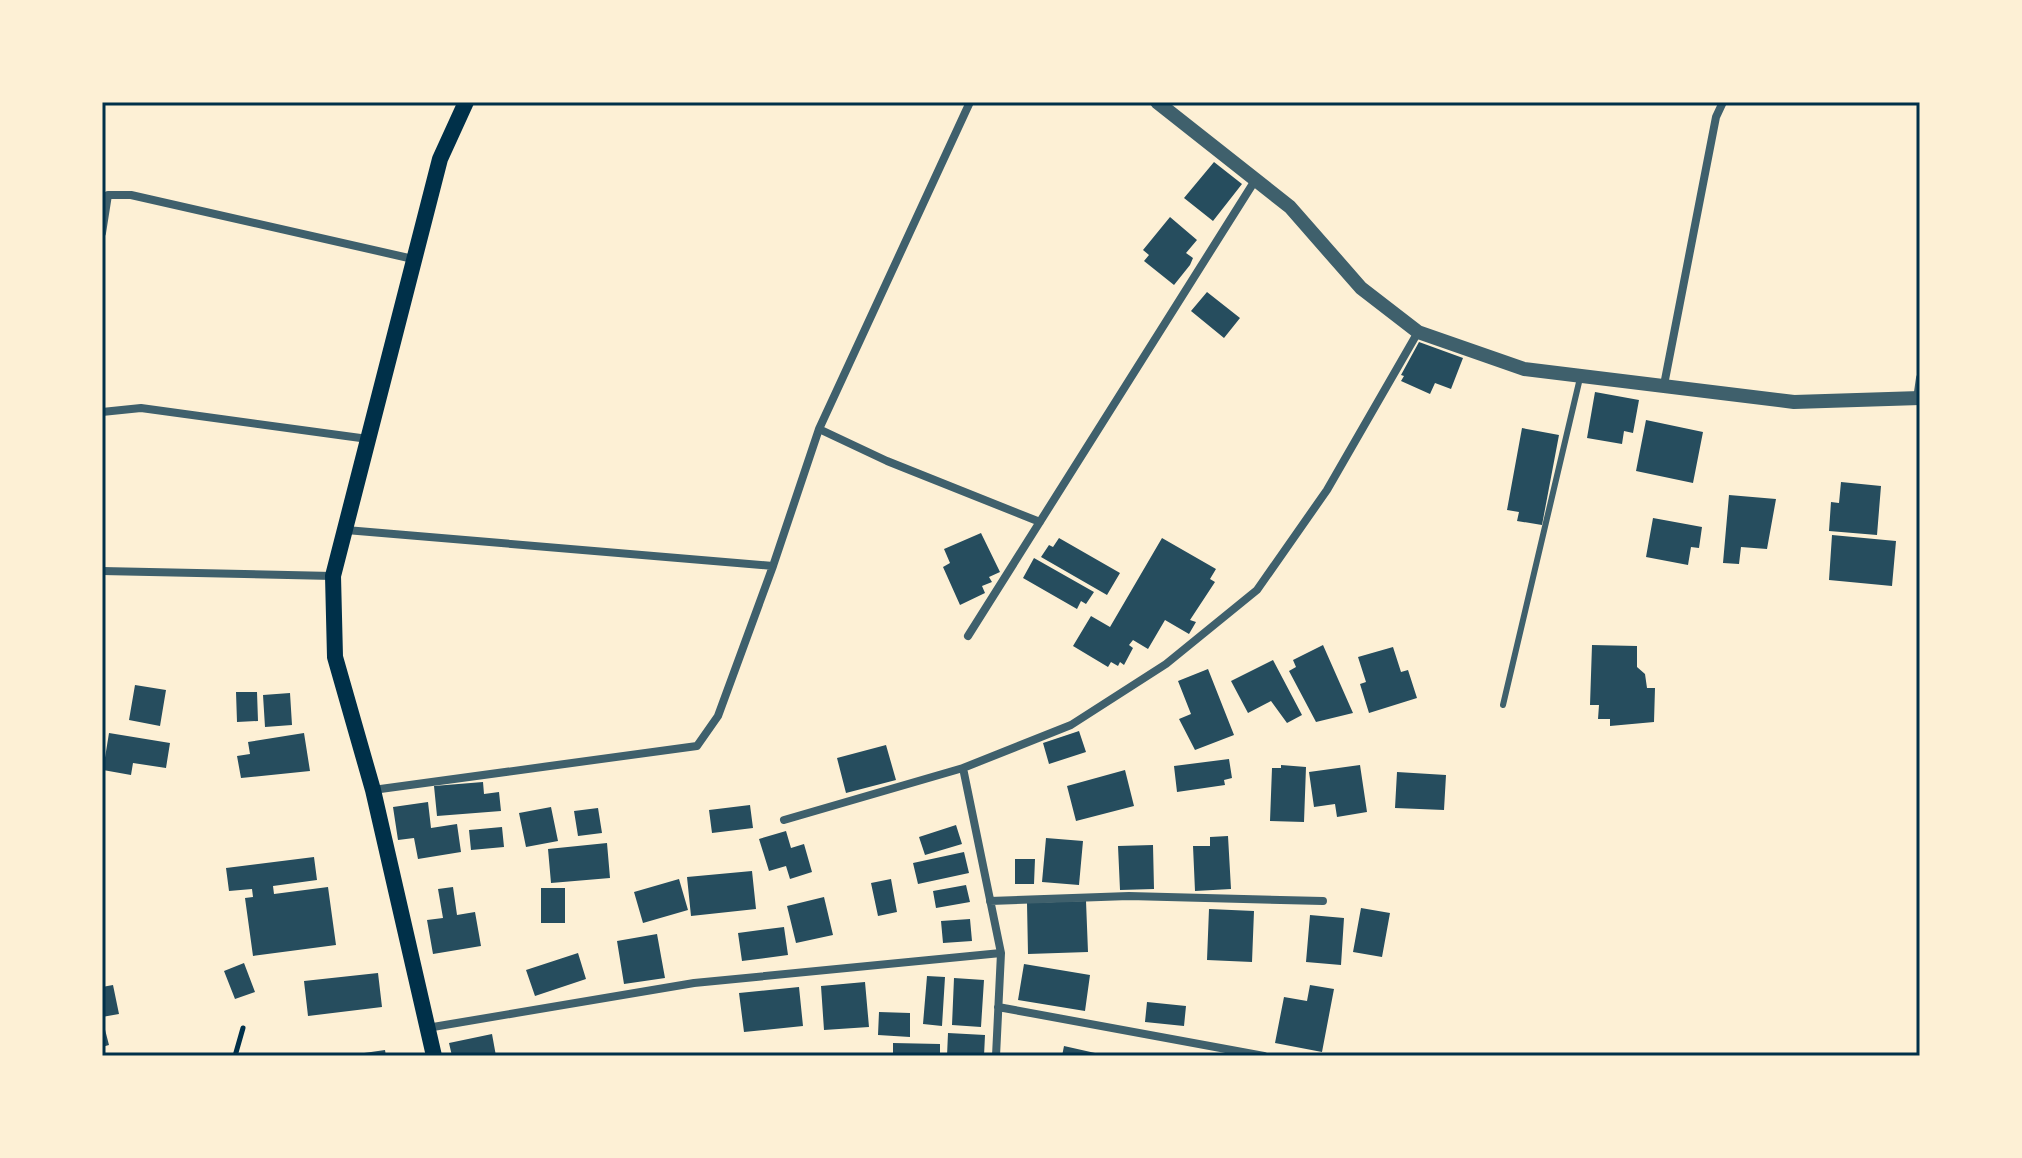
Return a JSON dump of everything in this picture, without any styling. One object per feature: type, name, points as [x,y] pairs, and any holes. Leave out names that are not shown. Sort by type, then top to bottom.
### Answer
[{"type":"main road","points":[[434,1056],[373,790],[335,657],[333,576],[440,159],[466,102]]},
{"type":"street","points":[[373,790],[697,746],[718,716],[819,429],[970,102]]},
{"type":"street","points":[[1157,102],[1254,182],[1290,207],[1361,288],[1418,332],[1524,369],[1794,402],[1918,398],[1920,378]]},
{"type":"street","points":[[1664,385],[1716,117],[1723,102]]},
{"type":"street","points":[[968,636],[1254,182]]},
{"type":"street","points":[[102,233],[108,195],[131,195],[415,260]]},
{"type":"street","points":[[784,820],[963,768],[1071,725],[1166,664],[1257,590],[1327,490],[1418,332]]},
{"type":"street","points":[[102,412],[141,408],[369,439]]},
{"type":"street","points":[[819,429],[887,461],[1040,522]]},
{"type":"street","points":[[346,530],[773,566]]},
{"type":"street","points":[[102,571],[333,576]]},
{"type":"street","points":[[963,768],[1001,953],[996,1056]]},
{"type":"street","points":[[990,901],[1129,896],[1323,901]]},
{"type":"street","points":[[426,1029],[694,983],[1001,953]]},
{"type":"street","points":[[998,1007],[1264,1056]]},
{"type":"lane","points":[[1503,705],[1581,375]]},
{"type":"path","points":[[235,1056],[243,1028]]},
{"type":"building","points":[[1214,162],[1242,184],[1213,221],[1184,198]]},
{"type":"building","points":[[1170,217],[1197,240],[1186,253],[1193,258],[1190,265],[1174,285],[1144,261],[1149,255],[1143,250]]},
{"type":"building","points":[[1207,292],[1240,318],[1224,338],[1191,311]]},
{"type":"building","points":[[1419,342],[1463,358],[1451,389],[1435,383],[1430,394],[1401,381],[1404,376],[1401,375]]},
{"type":"building","points":[[1595,392],[1639,400],[1633,433],[1624,431],[1622,444],[1587,438]]},
{"type":"building","points":[[1646,420],[1703,432],[1693,483],[1636,471]]},
{"type":"building","points":[[1522,428],[1559,435],[1542,525],[1517,521],[1519,512],[1507,510]]},
{"type":"building","points":[[1841,482],[1881,486],[1877,535],[1829,531],[1831,502],[1839,503]]},
{"type":"building","points":[[1729,495],[1776,499],[1767,549],[1741,547],[1739,564],[1723,563]]},
{"type":"building","points":[[1653,518],[1702,527],[1699,548],[1691,547],[1688,565],[1646,557]]},
{"type":"building","points":[[981,533],[1000,572],[989,577],[992,582],[982,586],[985,593],[960,605],[943,567],[950,563],[944,549]]},
{"type":"building","points":[[1832,535],[1896,541],[1892,586],[1829,580]]},
{"type":"building","points":[[1059,538],[1120,573],[1107,595],[1041,557],[1049,545],[1053,547]]},
{"type":"building","points":[[1162,538],[1216,569],[1210,579],[1215,582],[1190,620],[1196,622],[1189,634],[1165,620],[1148,649],[1133,640],[1129,645],[1133,648],[1124,665],[1120,662],[1118,666],[1111,662],[1108,667],[1073,646],[1091,616],[1110,627]]},
{"type":"building","points":[[1034,558],[1094,592],[1086,604],[1081,601],[1077,609],[1023,578]]},
{"type":"building","points":[[1323,645],[1353,713],[1316,722],[1289,671],[1296,667],[1293,660]]},
{"type":"building","points":[[1592,645],[1637,646],[1637,667],[1645,674],[1647,688],[1655,688],[1654,722],[1610,726],[1610,719],[1598,719],[1599,705],[1590,705]]},
{"type":"building","points":[[1393,647],[1401,672],[1408,670],[1417,698],[1369,713],[1360,684],[1366,682],[1358,657]]},
{"type":"building","points":[[1273,660],[1302,715],[1287,723],[1271,701],[1248,713],[1231,681]]},
{"type":"building","points":[[1208,669],[1234,735],[1195,750],[1179,719],[1191,714],[1178,681]]},
{"type":"building","points":[[135,685],[166,690],[160,726],[129,720]]},
{"type":"building","points":[[236,692],[257,692],[258,721],[237,722]]},
{"type":"building","points":[[290,693],[292,725],[265,727],[263,695]]},
{"type":"building","points":[[1079,731],[1086,752],[1049,764],[1043,743]]},
{"type":"building","points":[[109,733],[170,743],[166,768],[133,763],[131,775],[103,770]]},
{"type":"building","points":[[304,733],[310,771],[241,778],[237,756],[250,754],[248,742]]},
{"type":"building","points":[[886,745],[896,780],[846,793],[837,758]]},
{"type":"building","points":[[1229,759],[1232,778],[1224,780],[1225,785],[1177,792],[1174,766]]},
{"type":"building","points":[[1281,765],[1306,767],[1304,822],[1270,821],[1272,768],[1281,768]]},
{"type":"building","points":[[1360,765],[1367,812],[1337,817],[1335,804],[1314,807],[1309,772]]},
{"type":"building","points":[[1125,770],[1134,806],[1076,821],[1067,786]]},
{"type":"building","points":[[1397,772],[1446,775],[1444,810],[1395,808]]},
{"type":"building","points":[[483,782],[484,794],[499,792],[501,811],[437,816],[434,786]]},
{"type":"building","points":[[428,802],[431,828],[457,824],[461,852],[418,859],[414,838],[398,840],[393,807]]},
{"type":"building","points":[[750,805],[753,828],[712,833],[709,810]]},
{"type":"building","points":[[551,807],[558,841],[526,847],[519,813]]},
{"type":"building","points":[[598,808],[602,833],[578,836],[574,811]]},
{"type":"building","points":[[956,825],[962,844],[925,855],[919,837]]},
{"type":"building","points":[[502,827],[504,847],[471,850],[469,830]]},
{"type":"building","points":[[786,831],[791,848],[804,844],[812,872],[790,879],[786,866],[769,871],[759,839]]},
{"type":"building","points":[[1228,836],[1231,889],[1195,891],[1193,846],[1210,846],[1210,837]]},
{"type":"building","points":[[1046,838],[1083,841],[1079,885],[1042,882]]},
{"type":"building","points":[[607,843],[610,878],[551,883],[548,849]]},
{"type":"building","points":[[1153,845],[1154,889],[1120,890],[1118,846]]},
{"type":"building","points":[[964,852],[969,873],[918,884],[913,863]]},
{"type":"building","points":[[314,857],[317,880],[273,886],[274,894],[328,887],[336,945],[253,956],[245,898],[253,897],[252,889],[229,891],[226,868]]},
{"type":"building","points":[[1015,859],[1035,859],[1034,884],[1015,884]]},
{"type":"building","points":[[752,871],[756,909],[691,916],[687,877]]},
{"type":"building","points":[[679,879],[688,910],[643,923],[634,892]]},
{"type":"building","points":[[891,879],[897,912],[878,916],[871,883]]},
{"type":"building","points":[[966,885],[970,902],[936,908],[933,891]]},
{"type":"building","points":[[453,887],[457,915],[475,912],[481,946],[433,954],[427,920],[443,918],[438,889]]},
{"type":"building","points":[[541,888],[565,888],[565,923],[541,923]]},
{"type":"building","points":[[824,897],[833,935],[796,943],[787,906]]},
{"type":"building","points":[[1086,901],[1088,952],[1028,954],[1027,903]]},
{"type":"building","points":[[1361,908],[1390,913],[1382,957],[1353,952]]},
{"type":"building","points":[[1209,909],[1254,911],[1252,962],[1207,960]]},
{"type":"building","points":[[1310,915],[1344,918],[1341,965],[1306,962]]},
{"type":"building","points":[[970,919],[972,941],[943,943],[941,921]]},
{"type":"building","points":[[784,927],[788,955],[742,961],[738,933]]},
{"type":"building","points":[[657,934],[665,978],[624,984],[617,941]]},
{"type":"building","points":[[578,953],[586,979],[535,996],[526,970]]},
{"type":"building","points":[[244,963],[255,992],[235,999],[224,971]]},
{"type":"building","points":[[1024,964],[1090,975],[1085,1011],[1018,1000]]},
{"type":"building","points":[[378,973],[382,1007],[308,1016],[304,981]]},
{"type":"building","points":[[927,976],[945,977],[942,1026],[923,1024]]},
{"type":"building","points":[[954,978],[984,980],[981,1027],[952,1025]]},
{"type":"building","points":[[865,982],[869,1027],[824,1030],[821,986]]},
{"type":"building","points":[[113,985],[119,1014],[102,1017],[102,987]]},
{"type":"building","points":[[1310,985],[1334,989],[1322,1052],[1275,1043],[1284,997],[1307,1001]]},
{"type":"building","points":[[799,987],[803,1026],[744,1032],[739,993]]},
{"type":"building","points":[[1147,1002],[1186,1006],[1184,1026],[1145,1022]]},
{"type":"building","points":[[879,1012],[910,1013],[910,1037],[878,1035]]},
{"type":"building","points":[[102,1018],[109,1045],[102,1047]]},
{"type":"building","points":[[948,1033],[985,1035],[984,1056],[947,1056]]},
{"type":"building","points":[[492,1034],[496,1056],[452,1056],[449,1043]]},
{"type":"building","points":[[893,1043],[940,1044],[940,1056],[893,1056]]},
{"type":"building","points":[[1064,1046],[1104,1055],[1104,1056],[1062,1056]]},
{"type":"building","points":[[385,1050],[386,1056],[357,1056],[357,1054]]}]
